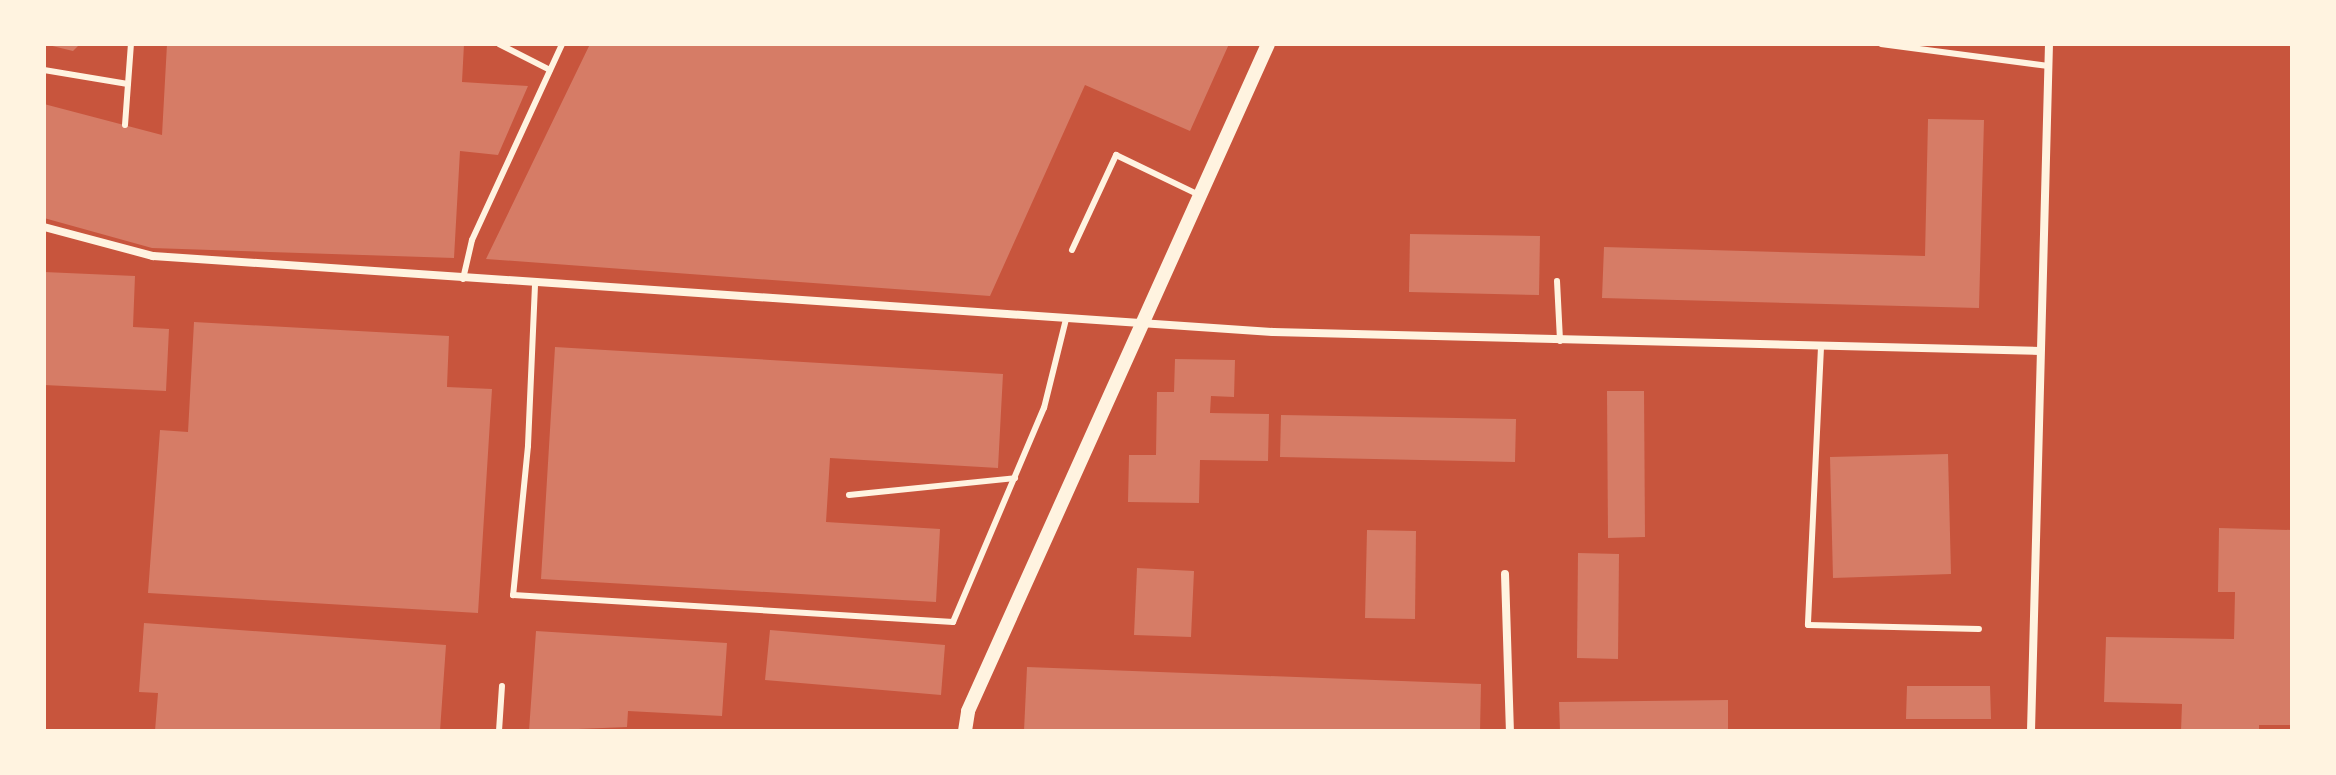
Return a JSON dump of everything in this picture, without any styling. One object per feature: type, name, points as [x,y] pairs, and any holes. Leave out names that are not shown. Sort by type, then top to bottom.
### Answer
[{"type":"street","points":[[965,731],[968,711],[1268,44]]},
{"type":"street","points":[[2031,731],[2049,44]]},
{"type":"street","points":[[44,227],[118,243],[153,256],[535,285],[1273,332],[2040,351]]},
{"type":"street","points":[[1505,574],[1510,731]]},
{"type":"lane","points":[[125,125],[131,44]]},
{"type":"lane","points":[[499,44],[550,70]]},
{"type":"lane","points":[[463,279],[472,240],[562,44]]},
{"type":"lane","points":[[1881,44],[2049,66]]},
{"type":"lane","points":[[44,70],[128,84]]},
{"type":"lane","points":[[1072,250],[1116,155],[1199,195]]},
{"type":"lane","points":[[1557,281],[1560,341]]},
{"type":"lane","points":[[535,285],[528,446],[513,595],[953,622],[1044,408],[1066,319]]},
{"type":"lane","points":[[1821,347],[1808,625],[1979,629]]},
{"type":"lane","points":[[849,495],[1015,478]]},
{"type":"lane","points":[[499,731],[502,686]]},
{"type":"building","points":[[44,44],[80,44],[73,51]]},
{"type":"building","points":[[167,44],[464,44],[462,82],[528,86],[498,155],[460,151],[454,258],[152,248],[44,218],[44,104],[162,135]]},
{"type":"building","points":[[590,44],[1229,44],[1190,131],[1085,85],[990,296],[486,259]]},
{"type":"building","points":[[1928,119],[1984,120],[1979,308],[1602,298],[1604,247],[1925,256]]},
{"type":"building","points":[[1410,234],[1540,236],[1539,295],[1409,292]]},
{"type":"building","points":[[44,272],[135,276],[133,327],[169,329],[166,391],[44,385]]},
{"type":"building","points":[[194,322],[449,336],[447,387],[492,389],[478,613],[148,593],[160,430],[188,432]]},
{"type":"building","points":[[555,347],[1003,374],[998,468],[830,458],[826,522],[940,529],[936,602],[541,579]]},
{"type":"building","points":[[1175,359],[1235,360],[1234,397],[1211,396],[1210,413],[1269,414],[1268,461],[1200,460],[1199,503],[1128,502],[1129,455],[1156,455],[1157,392],[1174,392]]},
{"type":"building","points":[[1607,391],[1644,391],[1645,537],[1608,538]]},
{"type":"building","points":[[1281,415],[1516,419],[1515,462],[1280,457]]},
{"type":"building","points":[[1948,454],[1951,574],[1833,578],[1830,457]]},
{"type":"building","points":[[2219,528],[2292,530],[2292,725],[2259,725],[2259,731],[2181,731],[2182,704],[2104,702],[2106,637],[2234,639],[2235,592],[2218,592]]},
{"type":"building","points":[[1367,530],[1416,531],[1415,619],[1365,618]]},
{"type":"building","points":[[1578,553],[1619,554],[1618,659],[1577,658]]},
{"type":"building","points":[[1137,568],[1194,571],[1191,637],[1134,635]]},
{"type":"building","points":[[144,623],[446,645],[440,731],[155,731],[158,693],[139,692]]},
{"type":"building","points":[[770,630],[945,645],[941,695],[765,680]]},
{"type":"building","points":[[536,631],[727,643],[722,716],[628,711],[627,727],[529,731]]},
{"type":"building","points":[[1027,667],[1481,684],[1480,731],[1024,731]]},
{"type":"building","points":[[1907,686],[1990,686],[1991,719],[1906,719]]},
{"type":"building","points":[[1728,700],[1728,731],[1560,731],[1559,702]]}]
